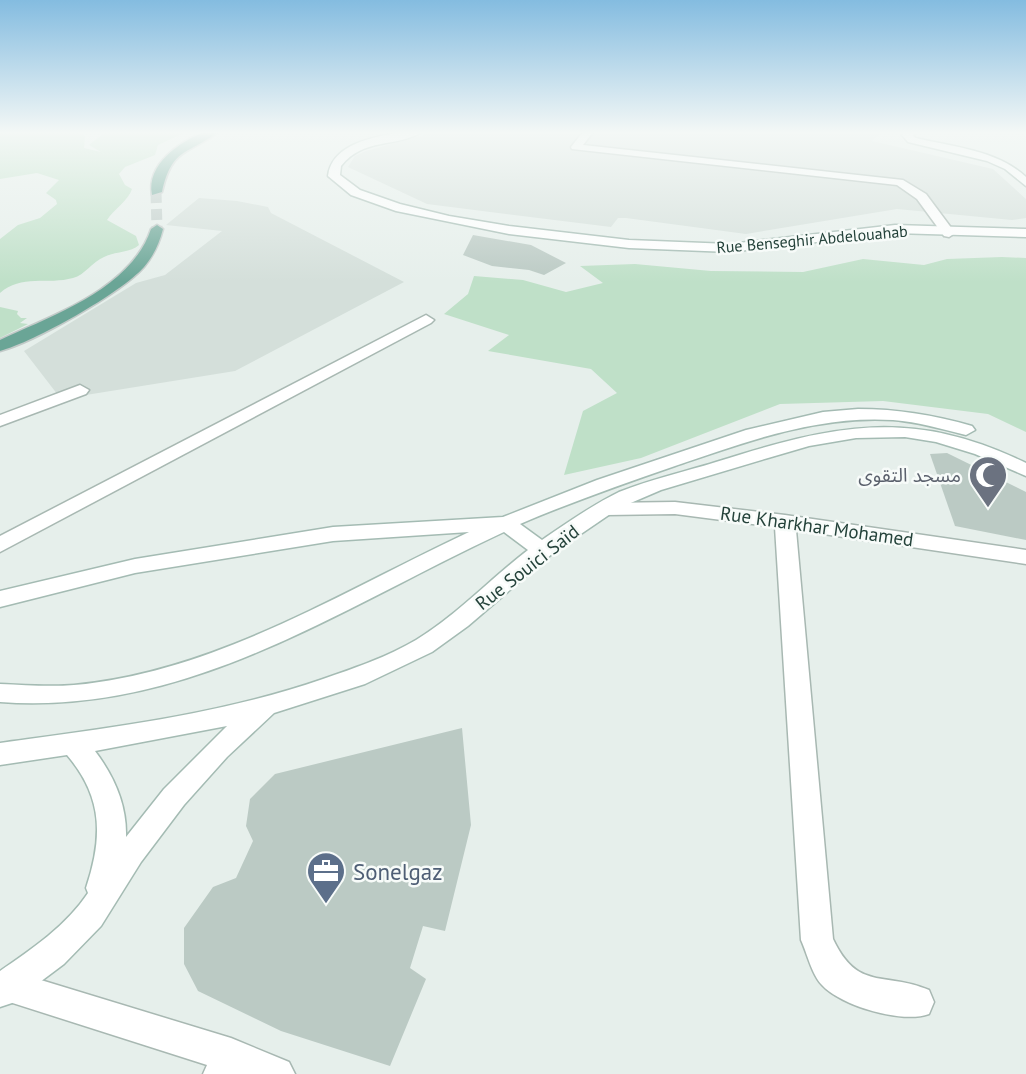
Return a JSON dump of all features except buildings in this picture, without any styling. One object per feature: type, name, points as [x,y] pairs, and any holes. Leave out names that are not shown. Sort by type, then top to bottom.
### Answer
[{"type":"main road","points":[[156,192],[158,182]]},
{"type":"main road","name":"Rue Benseghir Abdelouahab","points":[[338,182],[358,195],[392,207],[503,231],[695,249],[758,247],[879,230],[1026,226]]},
{"type":"main road","points":[[899,182],[910,186],[946,228]]},
{"type":"main road","name":"Rue Benseghir Abdelouahab","points":[[946,228],[1026,233]]},
{"type":"main road","points":[[0,346],[96,296],[131,271],[151,248],[157,229]]},
{"type":"main road","points":[[0,545],[426,320]]},
{"type":"main road","points":[[0,421],[80,390]]},
{"type":"main road","points":[[0,693],[83,694],[141,684],[194,667],[309,619],[505,523],[703,449],[802,419],[846,414],[899,414],[952,425],[1026,454]]},
{"type":"main road","name":"Rue Souici Saïd","points":[[0,754],[156,731],[264,708],[350,680],[407,656],[439,637],[542,550],[633,493],[791,445],[859,431],[905,432],[947,439],[999,457],[1026,470]]},
{"type":"main road","name":"Rue Kharkhar Mohamed","points":[[606,509],[675,508],[785,521],[1026,557]]},
{"type":"main road","points":[[785,521],[817,940],[832,973],[858,990],[917,1002]]},
{"type":"main road","points":[[0,599],[135,566],[333,534],[505,523],[542,550]]},
{"type":"main road","points":[[983,549],[1026,572]]},
{"type":"main road","points":[[4,989],[53,953],[90,916],[131,853],[174,797],[218,749],[264,708]]},
{"type":"main road","points":[[73,744],[92,763],[104,786],[111,814],[112,845],[104,880],[90,916]]},
{"type":"main road","points":[[4,989],[226,1065],[277,1074]]},
{"type":"shaded area","points":[[380,182],[1007,182],[1026,199],[1026,218],[1012,220],[897,209],[746,234],[626,218],[618,218],[611,227],[427,204]]},
{"type":"shaded area","points":[[199,198],[268,207],[271,213],[404,282],[235,371],[61,399],[24,351],[136,283],[165,275],[222,231],[166,225]]},
{"type":"green space","points":[[57,182],[123,182],[132,189],[107,220],[136,236],[139,245],[104,257],[73,278],[26,282],[8,287],[0,293],[0,239],[18,225],[40,218],[57,204],[56,200],[46,193]]},
{"type":"green space","points":[[1026,258],[1026,432],[988,414],[883,401],[780,404],[641,458],[564,475],[583,411],[617,393],[591,369],[488,351],[509,335],[444,314],[468,294],[474,276],[523,280],[566,292],[603,283],[580,266],[635,264],[711,271],[803,272],[863,259],[924,265],[947,259]]},
{"type":"green space","points":[[0,307],[18,311],[17,314],[21,318],[27,318],[20,323],[28,324],[0,338]]},
{"type":"tunnel","points":[[156,192],[157,229]]},
{"type":"place","name":"مسجد التقوى","points":[[988,509]]},
{"type":"place","name":"Sonelgaz","points":[[326,905]]}]
